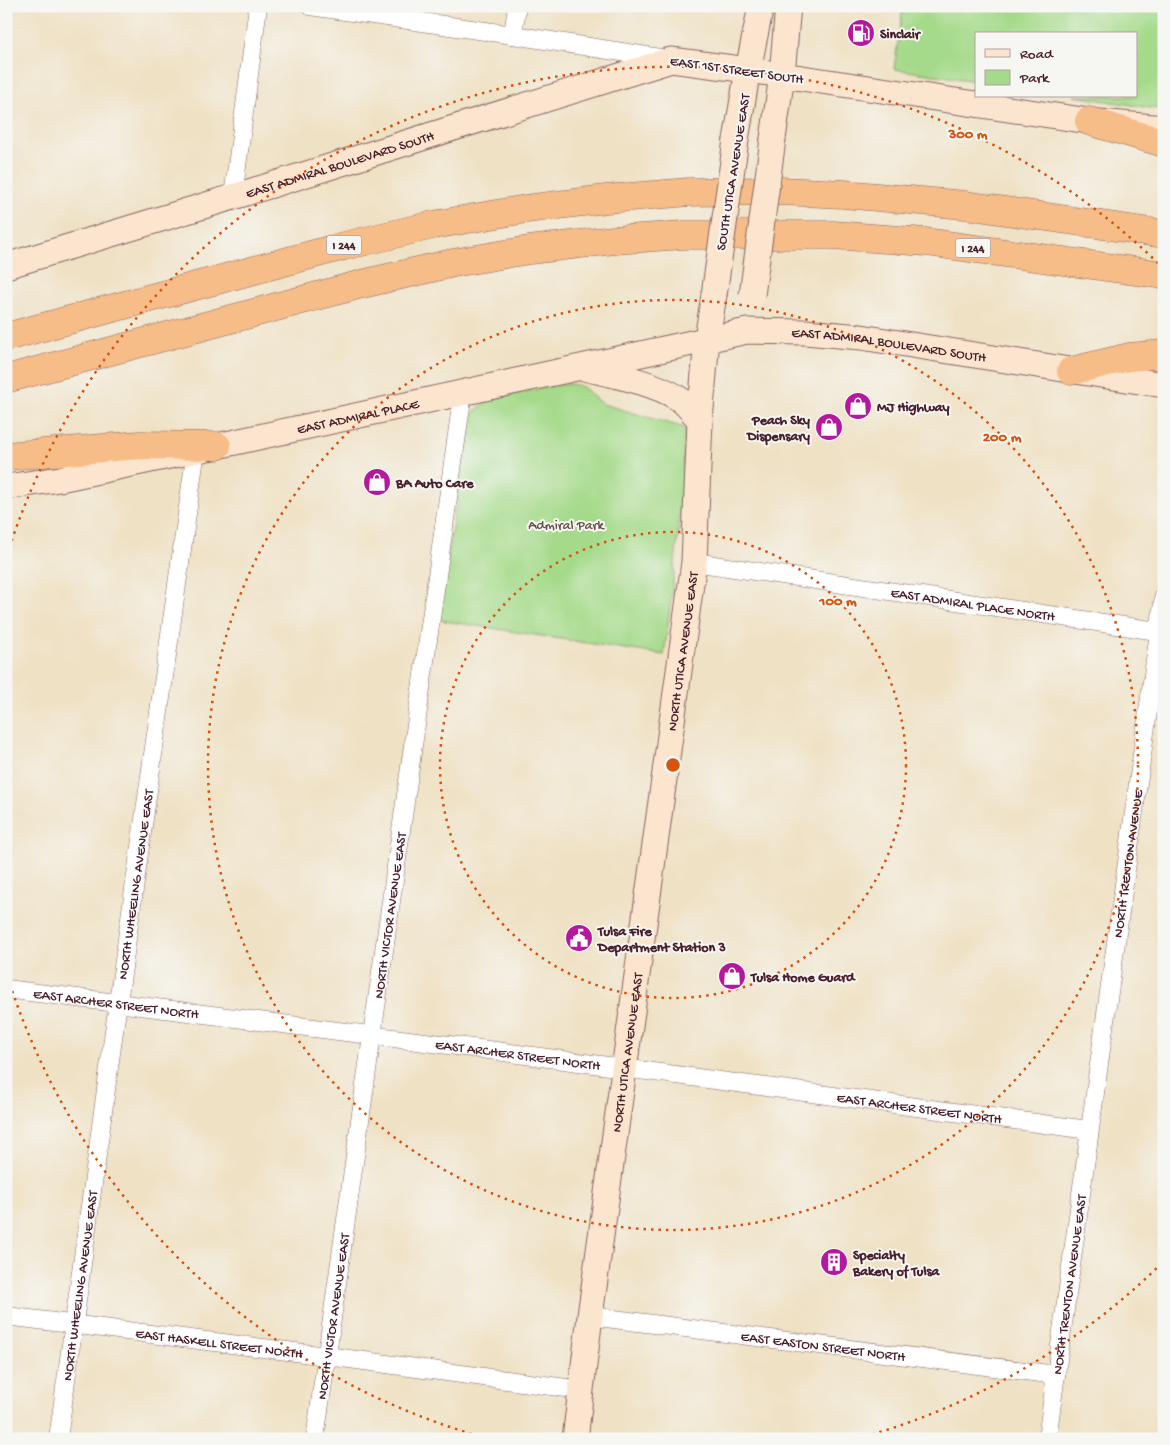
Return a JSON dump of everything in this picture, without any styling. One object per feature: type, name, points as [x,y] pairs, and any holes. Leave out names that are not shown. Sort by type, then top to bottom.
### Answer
[{"type":"highway","points":[[1089,121],[1164,143]]},
{"type":"highway","name":"I 244","points":[[6,337],[344,246],[433,225],[526,209],[689,192],[781,191],[844,194],[965,205],[1164,234]]},
{"type":"highway","name":"I 244","points":[[6,379],[362,284],[453,263],[529,250],[614,240],[683,235],[833,235],[926,242],[1164,275]]},
{"type":"highway","points":[[1071,371],[1129,357],[1164,354]]},
{"type":"highway","points":[[6,456],[140,445],[207,448]]},
{"type":"main road","name":"SOUTH UTICA AVENUE EAST","points":[[707,338],[736,140],[761,6]]},
{"type":"main road","points":[[747,331],[782,75],[788,6]]},
{"type":"main road","name":"EAST ADMIRAL BOULEVARD SOUTH","points":[[6,266],[671,60]]},
{"type":"main road","name":"EAST 1ST STREET SOUTH","points":[[671,60],[1089,121],[1164,128]]},
{"type":"main road","name":"EAST ADMIRAL BOULEVARD SOUTH","points":[[707,338],[747,331],[805,332],[861,338],[1164,385]]},
{"type":"main road","name":"EAST ADMIRAL PLACE","points":[[6,487],[60,479],[207,448],[707,338]]},
{"type":"main road","name":"NORTH UTICA AVENUE EAST","points":[[575,1439],[590,1316],[694,562],[700,420],[707,338]]},
{"type":"main road","points":[[580,367],[644,384],[665,392],[678,398],[700,420]]},
{"type":"street","points":[[233,197],[258,6]]},
{"type":"street","name":"EAST 1ST STREET SOUTH","points":[[310,6],[513,34],[671,60]]},
{"type":"street","points":[[513,34],[517,6]]},
{"type":"street","name":"NORTH VICTOR AVENUE EAST","points":[[315,1439],[463,392]]},
{"type":"street","name":"NORTH WHEELING AVENUE EAST","points":[[58,1439],[118,1004],[207,448]]},
{"type":"street","name":"EAST ADMIRAL PLACE NORTH","points":[[694,562],[1161,632]]},
{"type":"street","name":"NORTH TRENTON AVENUE","points":[[1089,1130],[1161,632],[1164,596]]},
{"type":"street","name":"EAST ARCHER STREET NORTH","points":[[6,989],[1089,1130]]},
{"type":"street","name":"NORTH TRENTON AVENUE EAST","points":[[1047,1439],[1089,1130]]},
{"type":"street","name":"EAST HASKELL STREET NORTH","points":[[6,1316],[581,1390]]},
{"type":"street","name":"EAST EASTON STREET NORTH","points":[[590,1316],[1056,1375]]},
{"type":"green space","points":[[903,6],[1149,6],[1164,9],[1164,110],[1087,98],[1138,98],[1138,32],[975,32],[975,81],[894,69]]},
{"type":"green space","name":"Admiral Park","points":[[568,384],[581,386],[603,404],[685,428],[677,542],[664,655],[439,620],[467,421],[471,422],[475,411],[488,400],[550,386]]},
{"type":"place","name":"Sinclair","points":[[861,33]]},
{"type":"place","name":"MJ Highway","points":[[858,406]]},
{"type":"place","name":"Peach Sky Dispensary","points":[[829,427]]},
{"type":"place","name":"BA Auto Care","points":[[377,482]]},
{"type":"place","name":"Tulsa Fire Department Station 3","points":[[579,938]]},
{"type":"place","name":"Tulsa Home Guard","points":[[732,976]]},
{"type":"place","name":"Specialty Bakery of Tulsa","points":[[834,1262]]}]
